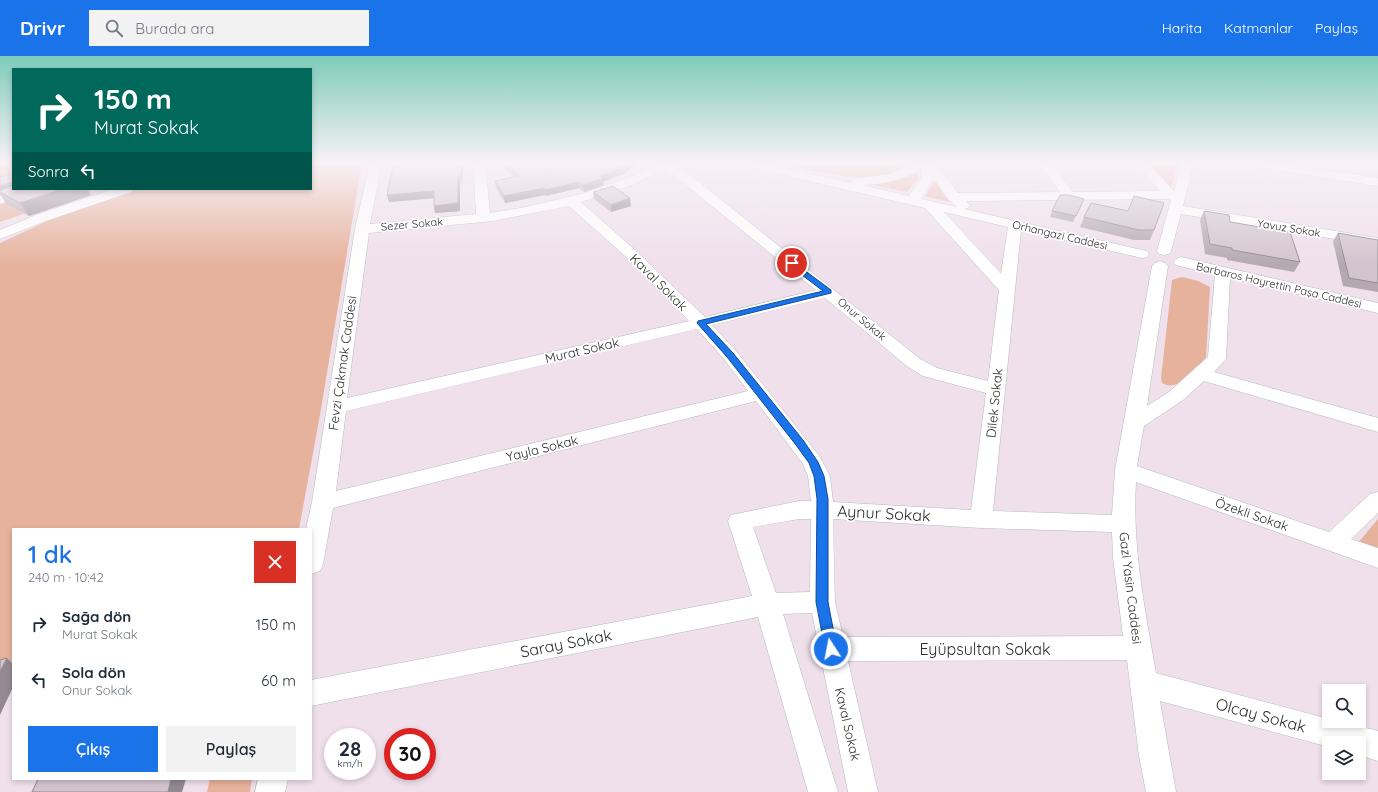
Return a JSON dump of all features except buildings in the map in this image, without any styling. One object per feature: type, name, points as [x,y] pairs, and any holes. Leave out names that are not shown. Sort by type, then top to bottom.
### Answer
[{"type":"street","points":[[0,200],[12,196]]},
{"type":"street","points":[[0,235],[41,218],[104,196]]},
{"type":"street","name":"Fevzi Çakmak Caddesi","points":[[312,558],[322,502],[362,229],[369,196]]},
{"type":"street","points":[[481,196],[483,217]]},
{"type":"street","name":"Sezer Sokak","points":[[362,229],[520,213],[573,202],[589,196]]},
{"type":"street","name":"Onur Sokak","points":[[710,196],[922,368],[940,375],[995,389]]},
{"type":"street","name":"Orhangazi Caddesi","points":[[896,196],[1162,258]]},
{"type":"street","points":[[913,200],[915,196]]},
{"type":"street","points":[[954,197],[1104,196]]},
{"type":"street","name":"Gazi Yasin Caddesi","points":[[1161,792],[1154,756],[1124,557],[1123,490],[1162,258],[1176,210],[1175,196]]},
{"type":"street","points":[[954,197],[978,216]]},
{"type":"street","name":"Kaval Sokak","points":[[573,202],[630,253],[701,323],[730,355],[813,462],[822,487],[822,602],[863,792]]},
{"type":"street","points":[[929,204],[1006,288]]},
{"type":"street","name":"Yavuz Sokak","points":[[1176,210],[1378,242]]},
{"type":"street","name":"Dilek Sokak","points":[[981,519],[1006,288],[1015,224]]},
{"type":"street","name":"Barbaros Hayrettin Paşa Caddesi","points":[[1162,258],[1378,308]]},
{"type":"street","points":[[1135,423],[1176,396],[1217,359],[1223,272]]},
{"type":"street","name":"Murat Sokak","points":[[336,407],[701,323],[828,292]]},
{"type":"street","points":[[1202,374],[1378,426]]},
{"type":"street","name":"Yayla Sokak","points":[[322,502],[761,394]]},
{"type":"street","name":"Özekli Sokak","points":[[1126,470],[1378,558]]},
{"type":"street","points":[[1333,542],[1378,500]]},
{"type":"street","name":"Aynur Sokak","points":[[823,792],[767,604],[739,521],[799,510],[822,510],[981,519],[1123,524]]},
{"type":"street","name":"Saray Sokak","points":[[312,693],[767,604],[822,602]]},
{"type":"street","name":"Eyüpsultan Sokak","points":[[831,649],[1138,648]]},
{"type":"street","name":"Olcay Sokak","points":[[1143,683],[1378,746]]},
{"type":"street","points":[[270,792],[273,780]]},
{"type":"shaded area","points":[[20,196],[75,196],[0,222],[0,203]]},
{"type":"shaded area","points":[[112,196],[356,196],[320,415],[299,528],[12,528],[12,672],[0,675],[0,243],[67,212]]},
{"type":"shaded area","points":[[926,196],[945,196],[950,202]]},
{"type":"shaded area","points":[[1182,277],[1198,281],[1210,287],[1206,358],[1177,384],[1167,385],[1162,383],[1161,378],[1172,280]]},
{"type":"shaded area","points":[[1378,519],[1378,551],[1357,544]]},
{"type":"shaded area","points":[[210,780],[252,780],[250,792],[207,792]]},
{"type":"route","points":[[792,263],[828,292],[701,323],[730,355],[799,442],[813,462],[819,476],[822,487],[822,602],[831,649]]}]
